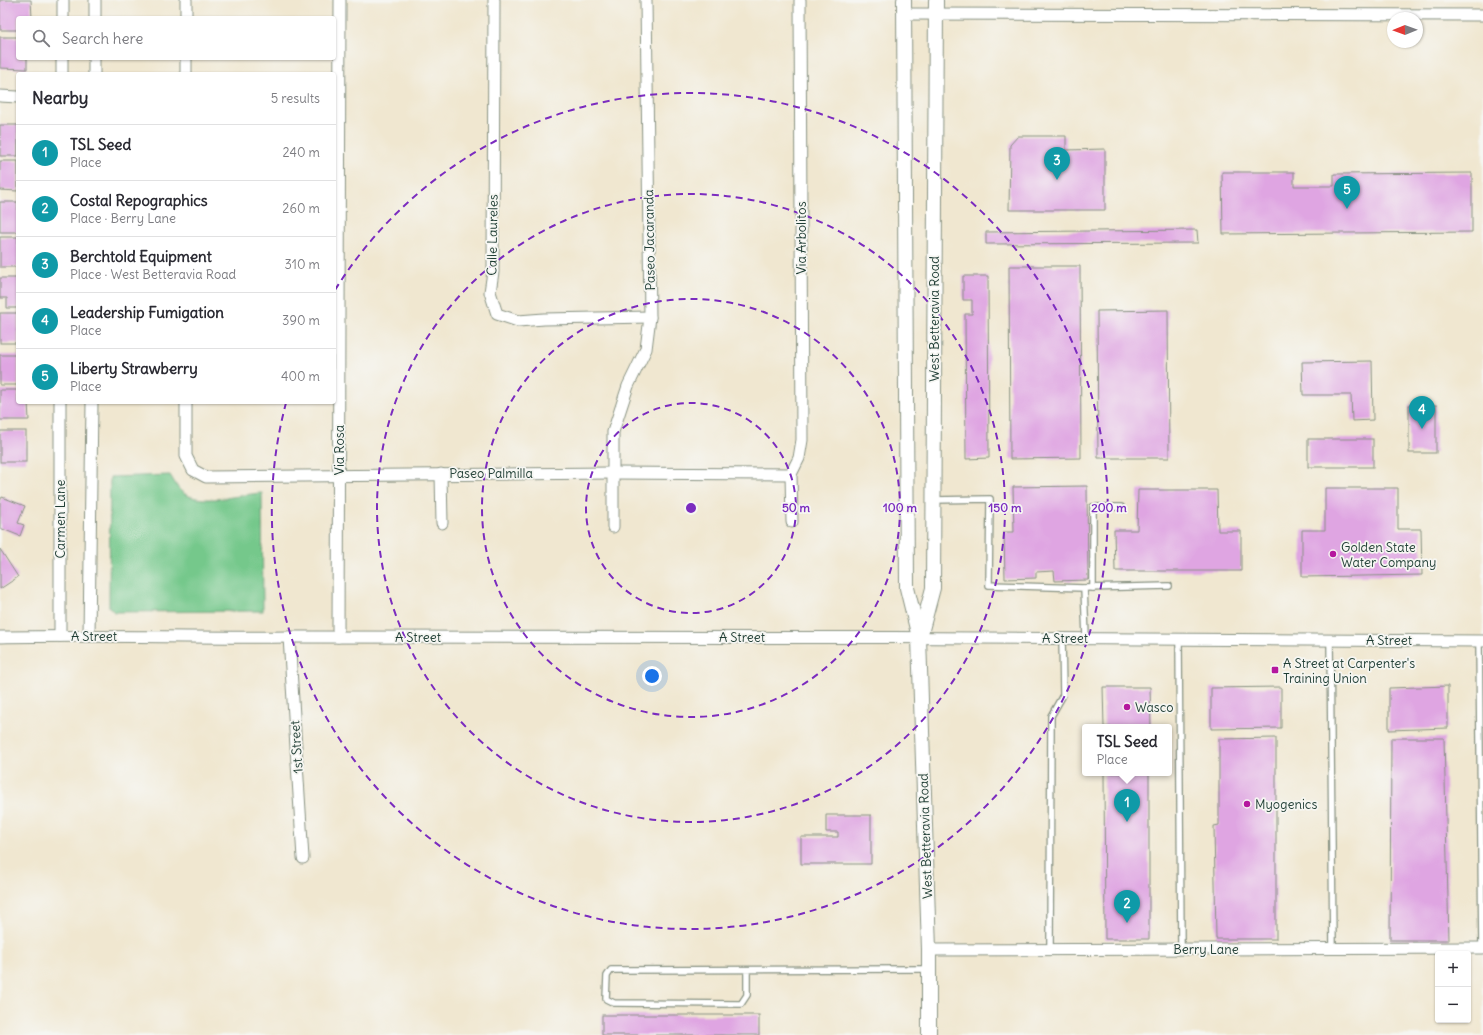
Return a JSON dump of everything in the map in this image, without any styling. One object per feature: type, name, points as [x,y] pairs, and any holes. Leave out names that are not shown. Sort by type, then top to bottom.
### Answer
[{"type":"street","points":[[63,0],[63,16]]},
{"type":"street","points":[[95,0],[95,16]]},
{"type":"street","points":[[186,0],[186,16]]},
{"type":"street","name":"Via Rosa","points":[[338,637],[340,0]]},
{"type":"street","name":"Calle Laureles","points":[[494,0],[493,272],[490,292],[497,314],[518,321],[544,319],[650,317]]},
{"type":"street","name":"Paseo Jacaranda","points":[[613,527],[613,432],[628,386],[646,349],[650,317],[646,0]]},
{"type":"street","name":"Via Arbolitos","points":[[791,474],[799,458],[802,440],[800,0]]},
{"type":"street","points":[[904,7],[1483,15]]},
{"type":"street","name":"West Betteravia Road","points":[[904,7],[907,588],[920,637],[929,950],[929,1035]]},
{"type":"street","name":"West Betteravia Road","points":[[920,637],[932,588],[936,7]]},
{"type":"street","points":[[62,60],[62,72]]},
{"type":"street","points":[[94,60],[94,72]]},
{"type":"street","points":[[186,60],[186,72]]},
{"type":"street","points":[[0,96],[16,97]]},
{"type":"street","name":"Carmen Lane","points":[[60,404],[60,636]]},
{"type":"street","points":[[89,636],[92,404]]},
{"type":"street","name":"Paseo Palmilla","points":[[186,404],[186,456],[193,470],[206,477],[612,473],[791,474]]},
{"type":"street","points":[[441,474],[442,523]]},
{"type":"street","points":[[791,474],[792,522]]},
{"type":"street","name":"A Street","points":[[0,637],[920,637],[1481,641]]},
{"type":"street","name":"1st Street","points":[[289,637],[303,858]]},
{"type":"street","name":"Berry Lane","points":[[929,950],[1482,948]]},
{"type":"lane","points":[[933,500],[990,499],[989,585],[1084,588],[1170,586]]},
{"type":"lane","points":[[1093,588],[1093,507],[1120,507]]},
{"type":"lane","points":[[1084,588],[1086,638]]},
{"type":"lane","points":[[1050,950],[1051,716],[1063,695],[1062,638]]},
{"type":"lane","points":[[1179,639],[1181,949]]},
{"type":"lane","points":[[1330,640],[1333,949]]},
{"type":"lane","points":[[1481,641],[1482,948]]},
{"type":"lane","points":[[747,970],[747,995],[741,1004],[614,1003],[606,999],[607,976],[611,970],[929,969]]},
{"type":"green space","points":[[170,475],[178,488],[195,498],[217,499],[262,493],[263,611],[114,612],[109,607],[110,477]]},
{"type":"building","points":[[0,0],[31,0],[32,16],[16,16],[16,30],[0,30]]},
{"type":"building","points":[[0,37],[16,37],[16,60],[27,60],[27,69],[0,68]]},
{"type":"building","points":[[0,125],[16,125],[16,156],[0,156]]},
{"type":"building","points":[[1018,136],[1066,136],[1066,150],[1105,149],[1105,210],[1009,210],[1010,145]]},
{"type":"building","points":[[0,161],[16,161],[16,191],[0,190]]},
{"type":"building","points":[[1222,172],[1294,172],[1294,186],[1334,186],[1334,174],[1472,173],[1472,232],[1223,234]]},
{"type":"building","points":[[0,202],[16,202],[16,232],[0,232]]},
{"type":"building","points":[[1197,230],[1198,243],[986,244],[986,232]]},
{"type":"building","points":[[0,237],[16,237],[16,267],[0,267]]},
{"type":"building","points":[[1009,266],[1080,266],[1081,458],[1010,459]]},
{"type":"building","points":[[963,276],[988,276],[989,458],[966,459],[965,314],[972,314],[972,300],[963,300]]},
{"type":"building","points":[[0,278],[16,278],[16,308],[7,308],[7,298],[0,298]]},
{"type":"building","points":[[1168,310],[1169,458],[1098,458],[1097,311]]},
{"type":"building","points":[[0,313],[16,313],[16,343],[0,343]]},
{"type":"building","points":[[0,355],[16,355],[16,385],[0,385]]},
{"type":"building","points":[[1372,361],[1373,420],[1352,421],[1351,395],[1303,395],[1302,362]]},
{"type":"building","points":[[0,390],[16,390],[16,404],[28,404],[29,420],[0,420]]},
{"type":"building","points":[[1409,405],[1436,405],[1436,453],[1409,453]]},
{"type":"building","points":[[0,431],[26,431],[26,462],[0,462]]},
{"type":"building","points":[[1308,439],[1373,439],[1373,467],[1308,467]]},
{"type":"building","points":[[1087,486],[1088,580],[1055,581],[1054,571],[1036,572],[1036,578],[1005,579],[1004,532],[1014,532],[1013,487]]},
{"type":"building","points":[[1325,488],[1398,488],[1398,529],[1421,529],[1422,575],[1302,577],[1302,530],[1325,530]]},
{"type":"building","points":[[1138,490],[1217,490],[1218,531],[1241,531],[1241,571],[1115,571],[1114,530],[1137,530]]},
{"type":"building","points":[[2,497],[25,506],[18,523],[24,525],[20,536],[0,528],[0,501]]},
{"type":"building","points":[[0,549],[18,577],[0,589]]},
{"type":"building","points":[[1448,686],[1448,728],[1389,730],[1389,688]]},
{"type":"building","name":"Wasco","points":[[1103,687],[1150,687],[1151,724],[1104,724]]},
{"type":"building","points":[[1281,687],[1281,728],[1211,729],[1211,688]]},
{"type":"building","points":[[1276,738],[1276,939],[1216,939],[1214,826],[1219,825],[1219,739]]},
{"type":"building","points":[[1391,738],[1444,738],[1449,940],[1390,940]]},
{"type":"building","points":[[1104,776],[1149,776],[1149,939],[1105,939]]},
{"type":"building","points":[[826,815],[871,815],[871,864],[801,864],[801,837],[838,837],[838,832],[826,832]]},
{"type":"building","points":[[602,1015],[759,1015],[759,1035],[602,1035]]},
{"type":"place","name":"Berchtold Equipment","points":[[1057,180]]},
{"type":"place","name":"Liberty Strawberry","points":[[1347,209]]},
{"type":"place","name":"Leadership Fumigation","points":[[1422,429]]},
{"type":"place","name":"Golden State Water Company","points":[[1333,554]]},
{"type":"place","name":"A Street at Carpenter's Training Union","points":[[1275,670]]},
{"type":"place","name":"Wasco","points":[[1127,707]]},
{"type":"place","name":"Myogenics","points":[[1247,804]]},
{"type":"place","name":"TSL Seed","points":[[1127,822]]},
{"type":"place","name":"Costal Repographics","points":[[1127,923]]}]
